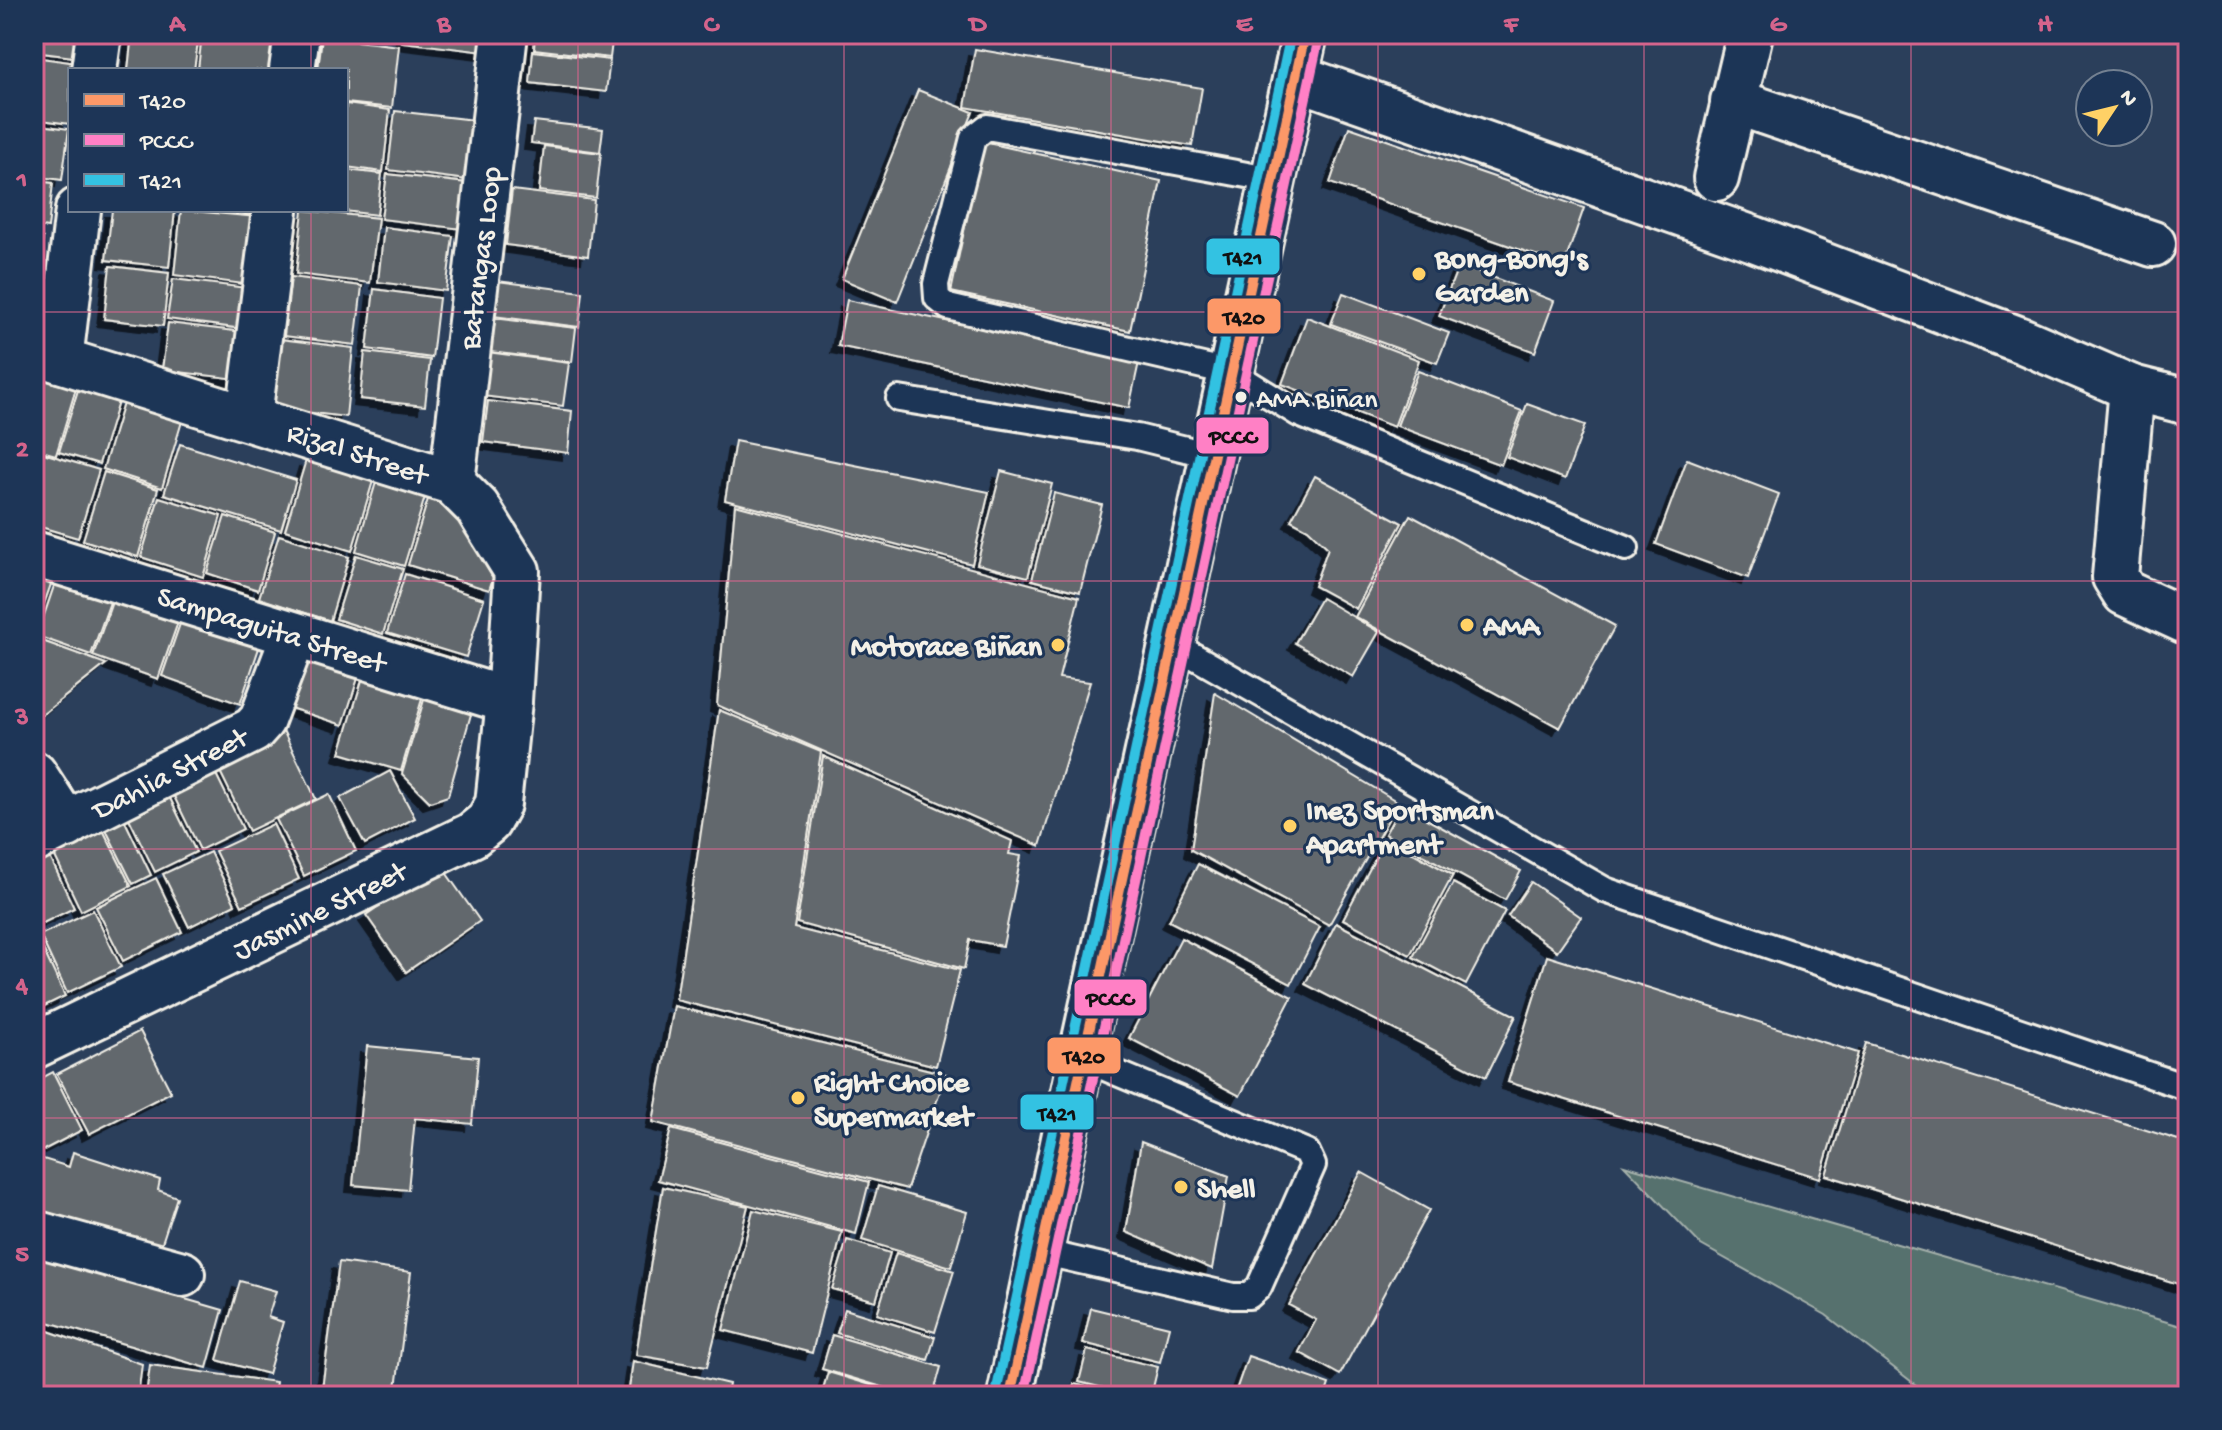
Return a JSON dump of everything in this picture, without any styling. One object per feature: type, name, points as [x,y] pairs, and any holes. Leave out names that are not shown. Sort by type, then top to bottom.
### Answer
[{"type":"main road","points":[[94,68],[99,34]]},
{"type":"main road","points":[[292,68],[297,34]]},
{"type":"main road","name":"Batangas Loop","points":[[452,482],[505,34]]},
{"type":"main road","points":[[1010,1396],[1305,34]]},
{"type":"main road","points":[[1716,178],[1750,34]]},
{"type":"main road","points":[[1296,77],[1754,239],[2023,341],[2132,388],[2188,402]]},
{"type":"main road","points":[[1733,101],[2153,244]]},
{"type":"main road","points":[[47,356],[78,212]]},
{"type":"main road","points":[[249,417],[275,212]]},
{"type":"main road","name":"Rizal Street","points":[[47,356],[452,482],[477,507],[517,571],[509,701]]},
{"type":"main road","points":[[2132,388],[2115,577],[2125,593],[2188,622]]},
{"type":"main road","name":"Sampaguita Street","points":[[34,554],[509,701]]},
{"type":"main road","name":"Dahlia Street","points":[[50,832],[253,730],[262,720],[294,635]]},
{"type":"main road","name":"Jasmine Street","points":[[34,1046],[472,835],[488,822],[498,804],[509,701]]},
{"type":"main road","points":[[34,774],[50,832]]},
{"type":"main road","points":[[34,1233],[182,1274]]},
{"type":"lane","points":[[1274,180],[987,127],[973,138],[936,284],[937,298],[948,307],[1233,373],[1299,414],[1626,548]]},
{"type":"lane","points":[[899,399],[1137,437],[1214,456]]},
{"type":"lane","points":[[1171,643],[1605,890],[2188,1088]]},
{"type":"lane","points":[[1041,1252],[1233,1296],[1249,1296],[1259,1287],[1313,1165],[1307,1152],[1081,1058]]},
{"type":"green space","points":[[1624,1165],[2188,1328],[2188,1396],[1930,1396],[1826,1315],[1701,1245]]},
{"type":"building","points":[[34,34],[84,34],[81,58],[34,52]]},
{"type":"building","points":[[132,34],[199,34],[194,68],[128,68]]},
{"type":"building","points":[[202,34],[283,44],[280,68],[198,68]]},
{"type":"building","points":[[222,34],[284,34],[283,42]]},
{"type":"building","points":[[403,34],[486,34],[484,52],[402,42]]},
{"type":"building","points":[[535,34],[613,34],[610,58],[534,49]]},
{"type":"building","points":[[322,37],[399,46],[392,108],[348,103],[348,68],[318,68]]},
{"type":"building","points":[[975,49],[1202,88],[1192,146],[965,107]]},
{"type":"building","points":[[533,51],[610,60],[606,92],[530,83]]},
{"type":"building","points":[[34,57],[77,63],[76,68],[68,68],[68,124],[34,119]]},
{"type":"building","points":[[918,90],[973,112],[897,302],[842,279]]},
{"type":"building","points":[[348,104],[390,110],[383,172],[348,167]]},
{"type":"building","points":[[395,111],[474,120],[467,180],[388,170]]},
{"type":"building","points":[[534,121],[603,129],[600,152],[531,143]]},
{"type":"building","points":[[34,124],[68,129],[62,180],[34,176]]},
{"type":"building","points":[[1349,127],[1584,208],[1564,265],[1330,183]]},
{"type":"building","points":[[983,142],[1161,181],[1130,331],[951,292]]},
{"type":"building","points":[[544,146],[601,153],[596,198],[539,191]]},
{"type":"building","points":[[348,170],[382,174],[377,215],[348,211]]},
{"type":"building","points":[[387,174],[467,183],[462,229],[381,219]]},
{"type":"building","points":[[34,181],[53,183],[48,228],[34,226]]},
{"type":"building","points":[[512,190],[594,200],[588,256],[506,245]]},
{"type":"building","points":[[112,212],[175,212],[169,267],[106,260]]},
{"type":"building","points":[[181,212],[258,217],[251,285],[174,275]]},
{"type":"building","points":[[227,212],[262,212],[262,216]]},
{"type":"building","points":[[303,212],[378,218],[370,283],[296,274]]},
{"type":"building","points":[[384,227],[453,236],[446,291],[378,282]]},
{"type":"building","points":[[34,237],[43,238],[35,302],[34,301]]},
{"type":"building","points":[[1459,264],[1554,301],[1535,352],[1439,316]]},
{"type":"building","points":[[110,266],[169,273],[163,326],[104,319]]},
{"type":"building","points":[[291,277],[362,286],[355,345],[284,336]]},
{"type":"building","points":[[173,279],[247,288],[243,329],[167,319]]},
{"type":"building","points":[[489,280],[583,292],[579,327],[485,315]]},
{"type":"building","points":[[374,289],[439,298],[432,358],[367,349]]},
{"type":"building","points":[[1343,293],[1449,333],[1437,363],[1331,324]]},
{"type":"building","points":[[847,300],[1139,362],[1129,408],[838,346]]},
{"type":"building","points":[[485,317],[576,328],[572,362],[482,351]]},
{"type":"building","points":[[1307,317],[1419,360],[1394,427],[1282,384]]},
{"type":"building","points":[[168,323],[243,332],[237,379],[162,370]]},
{"type":"building","points":[[280,339],[353,348],[346,417],[272,408]]},
{"type":"building","points":[[365,352],[430,360],[425,406],[360,399]]},
{"type":"building","points":[[487,352],[569,363],[563,406],[482,396]]},
{"type":"building","points":[[1418,371],[1522,411],[1501,465],[1397,426]]},
{"type":"building","points":[[34,372],[77,385],[56,455],[34,449]]},
{"type":"building","points":[[78,390],[118,402],[99,464],[59,452]]},
{"type":"building","points":[[124,400],[183,418],[162,488],[103,469]]},
{"type":"building","points":[[488,401],[572,411],[568,453],[483,442]]},
{"type":"building","points":[[1527,404],[1585,425],[1565,479],[1507,457]]},
{"type":"building","points":[[735,441],[989,492],[972,564],[725,500]]},
{"type":"building","points":[[180,444],[296,480],[281,530],[164,494]]},
{"type":"building","points":[[43,453],[99,470],[78,538],[34,525],[34,481]]},
{"type":"building","points":[[1687,459],[1779,494],[1748,578],[1656,544]]},
{"type":"building","points":[[306,460],[373,481],[352,551],[285,530]]},
{"type":"building","points":[[1001,471],[1052,484],[1028,577],[977,564]]},
{"type":"building","points":[[104,472],[158,489],[138,557],[83,540]]},
{"type":"building","points":[[1315,476],[1402,523],[1356,609],[1314,586],[1328,548],[1308,529],[1291,520]]},
{"type":"building","points":[[376,482],[425,497],[404,566],[356,551]]},
{"type":"building","points":[[1054,493],[1102,505],[1080,592],[1032,580]]},
{"type":"building","points":[[159,497],[221,516],[203,577],[141,557]]},
{"type":"building","points":[[428,499],[453,507],[493,578],[489,590],[408,565]]},
{"type":"building","points":[[735,505],[1079,597],[1059,678],[1090,682],[1040,846],[717,705]]},
{"type":"building","points":[[1410,515],[1615,626],[1560,728],[1355,617]]},
{"type":"building","points":[[225,516],[275,532],[258,590],[207,573]]},
{"type":"building","points":[[279,535],[349,557],[330,621],[259,598]]},
{"type":"building","points":[[356,555],[403,569],[383,634],[336,619]]},
{"type":"building","points":[[34,566],[55,573],[34,632]]},
{"type":"building","points":[[405,574],[484,599],[466,657],[387,633]]},
{"type":"building","points":[[55,583],[110,602],[91,655],[37,636]]},
{"type":"building","points":[[1321,598],[1379,632],[1353,677],[1295,643]]},
{"type":"building","points":[[113,599],[178,622],[158,679],[93,656]]},
{"type":"building","points":[[181,621],[259,648],[240,704],[162,676]]},
{"type":"building","points":[[34,638],[106,664],[38,718],[34,716]]},
{"type":"building","points":[[304,661],[358,678],[343,725],[290,708]]},
{"type":"building","points":[[366,667],[426,685],[401,771],[340,753]]},
{"type":"building","points":[[426,693],[473,707],[448,796],[430,802],[402,774]]},
{"type":"building","name":"Inez Sportsman Apartment","points":[[1215,693],[1398,802],[1329,925],[1191,850]]},
{"type":"building","points":[[719,710],[821,752],[794,928],[960,970],[936,1066],[676,1000]]},
{"type":"building","points":[[279,722],[316,799],[249,831],[212,755]]},
{"type":"building","points":[[823,756],[1012,841],[1009,854],[1021,856],[1003,946],[970,940],[964,969],[797,923]]},
{"type":"building","points":[[211,764],[243,829],[200,850],[168,784]]},
{"type":"building","points":[[390,771],[415,818],[365,844],[340,798]]},
{"type":"building","points":[[166,790],[196,852],[155,872],[125,810]]},
{"type":"building","points":[[329,794],[356,851],[304,876],[276,819]]},
{"type":"building","points":[[1401,805],[1521,871],[1505,900],[1385,834]]},
{"type":"building","points":[[123,817],[151,875],[133,884],[104,826]]},
{"type":"building","points":[[99,822],[131,886],[81,911],[50,846]]},
{"type":"building","points":[[273,824],[299,879],[242,906],[215,851]]},
{"type":"building","points":[[1386,838],[1453,875],[1410,955],[1343,919]]},
{"type":"building","points":[[46,849],[74,908],[37,926],[34,855]]},
{"type":"building","points":[[210,852],[235,904],[189,927],[163,874]]},
{"type":"building","points":[[440,864],[480,921],[406,972],[366,915]]},
{"type":"building","points":[[1198,864],[1320,927],[1291,984],[1169,921]]},
{"type":"building","points":[[156,878],[182,932],[123,961],[96,907]]},
{"type":"building","points":[[1531,882],[1581,917],[1557,951],[1508,916]]},
{"type":"building","points":[[1453,883],[1505,911],[1466,985],[1413,957]]},
{"type":"building","points":[[93,910],[121,967],[67,993],[40,935]]},
{"type":"building","points":[[1336,923],[1516,1016],[1486,1077],[1305,984]]},
{"type":"building","points":[[34,935],[65,996],[34,1011]]},
{"type":"building","points":[[1181,938],[1292,997],[1240,1096],[1129,1038]]},
{"type":"building","points":[[1547,956],[1858,1053],[1820,1178],[1508,1082]]},
{"type":"building","name":"Right Choice Supermarket","points":[[674,1006],[946,1074],[907,1189],[653,1122]]},
{"type":"building","points":[[140,1031],[171,1092],[89,1134],[57,1074]]},
{"type":"building","points":[[1866,1043],[2188,1143],[2188,1287],[1826,1175]]},
{"type":"building","points":[[367,1046],[478,1057],[472,1124],[415,1118],[408,1190],[353,1185]]},
{"type":"building","points":[[53,1072],[82,1130],[34,1155],[34,1082]]},
{"type":"building","points":[[671,1129],[869,1182],[856,1234],[658,1180]]},
{"type":"building","points":[[1141,1142],[1229,1176],[1212,1269],[1126,1232]]},
{"type":"building","points":[[73,1152],[160,1180],[158,1190],[177,1197],[160,1249],[34,1208],[34,1156],[69,1167]]},
{"type":"building","points":[[1361,1172],[1429,1210],[1340,1375],[1299,1352],[1316,1320],[1289,1305]]},
{"type":"building","points":[[878,1186],[967,1212],[951,1267],[862,1240]]},
{"type":"building","points":[[663,1187],[748,1206],[707,1367],[636,1355]]},
{"type":"building","points":[[753,1210],[842,1232],[812,1353],[723,1330]]},
{"type":"building","points":[[847,1240],[890,1253],[876,1301],[832,1289]]},
{"type":"building","points":[[34,1242],[36,1256],[223,1310],[207,1368],[34,1318]]},
{"type":"building","points":[[896,1253],[954,1271],[935,1332],[877,1314]]},
{"type":"building","points":[[339,1262],[411,1272],[395,1396],[321,1396]]},
{"type":"building","points":[[240,1281],[276,1291],[268,1317],[283,1322],[268,1374],[217,1360]]},
{"type":"building","points":[[1091,1308],[1169,1327],[1160,1362],[1083,1343]]},
{"type":"building","points":[[845,1309],[935,1337],[928,1360],[837,1333]]},
{"type":"building","points":[[34,1326],[142,1364],[138,1396],[34,1396]]},
{"type":"building","points":[[832,1335],[941,1367],[933,1396],[912,1396],[822,1369]]},
{"type":"building","points":[[1087,1350],[1158,1367],[1151,1396],[1136,1396],[1079,1382]]},
{"type":"building","points":[[1248,1356],[1329,1384],[1325,1396],[1234,1396]]},
{"type":"building","points":[[633,1361],[729,1384],[727,1396],[628,1396]]},
{"type":"building","points":[[150,1365],[276,1382],[274,1396],[146,1396]]},
{"type":"building","points":[[828,1372],[907,1396],[821,1396]]},
{"type":"building","points":[[1074,1384],[1124,1396],[1071,1396]]},
{"type":"transit line","name":"T421","points":[[996,1393],[1291,34]]},
{"type":"transit line","name":"T420","points":[[1010,1396],[1305,34]]},
{"type":"transit line","name":"PCCC","points":[[1024,1396],[1319,37]]},
{"type":"place","name":"Bong-Bong's Garden","points":[[1419,274]]},
{"type":"place","name":"AMA Biñan","points":[[1241,397]]},
{"type":"place","name":"AMA","points":[[1467,625]]},
{"type":"place","name":"Motorace Biñan","points":[[1058,645]]},
{"type":"place","name":"Inez Sportsman Apartment","points":[[1290,826]]},
{"type":"place","name":"Right Choice Supermarket","points":[[798,1098]]},
{"type":"place","name":"Shell","points":[[1181,1187]]}]
